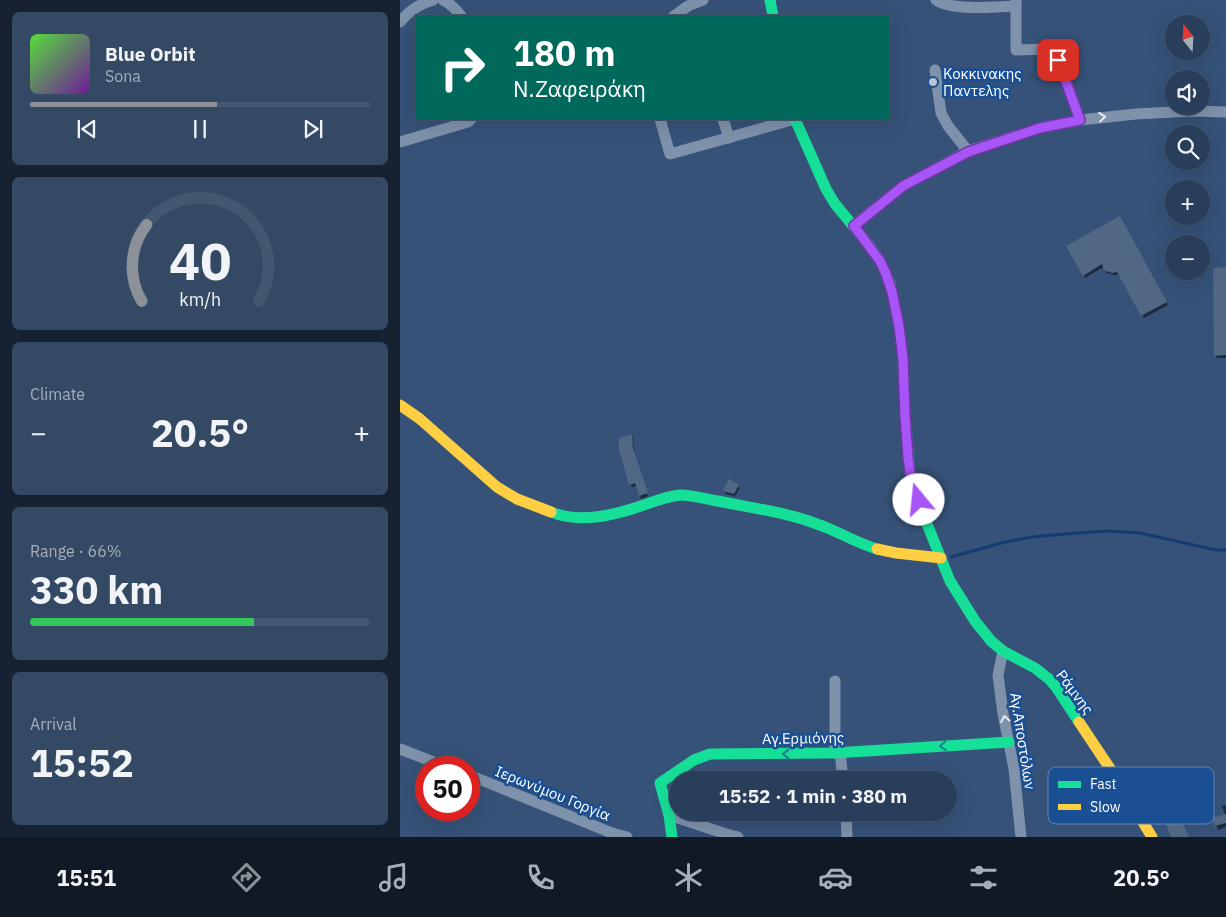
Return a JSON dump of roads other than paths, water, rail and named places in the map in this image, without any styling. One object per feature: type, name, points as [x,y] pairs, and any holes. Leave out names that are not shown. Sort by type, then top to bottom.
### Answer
[{"type":"street","points":[[400,22],[412,9],[433,0]]},
{"type":"street","points":[[443,0],[450,3],[460,15]]},
{"type":"street","points":[[675,15],[688,6],[702,0]]},
{"type":"street","points":[[770,0],[773,15]]},
{"type":"street","points":[[936,0],[945,5],[981,8],[1016,3],[1016,50],[1047,48],[1052,49],[1056,53],[1080,120]]},
{"type":"street","points":[[935,70],[941,113],[948,126],[968,152]]},
{"type":"street","points":[[854,226],[903,186],[968,152],[1040,128],[1080,120],[1163,112],[1226,112]]},
{"type":"street","points":[[400,142],[470,120]]},
{"type":"street","points":[[660,120],[670,154],[792,120]]},
{"type":"street","points":[[723,120],[729,138]]},
{"type":"street","name":"Ράμνης","points":[[795,120],[826,189],[835,204],[880,261],[886,274],[899,326],[903,359],[910,472],[923,514],[950,581],[975,621],[991,641],[1034,668],[1056,687],[1109,767]]},
{"type":"street","points":[[400,405],[497,487],[517,499],[555,514],[580,518],[602,516],[624,512],[668,497],[688,496],[764,510],[814,523],[867,546],[891,553],[941,558]]},
{"type":"street","name":"Αγ.Αποστόλων","points":[[1003,650],[998,675],[1014,769],[1021,837]]},
{"type":"street","points":[[835,681],[837,753],[841,771]]},
{"type":"street","name":"Αγ.Ερμιόνης","points":[[678,771],[694,760],[710,754],[837,753],[1009,742]]},
{"type":"street","points":[[400,749],[418,756]]},
{"type":"street","name":"Αγ.Ερμιόνης","points":[[669,777],[660,783],[669,815]]},
{"type":"street","name":"Ιερωνύμου Γοργία","points":[[480,779],[612,833],[627,837]]},
{"type":"street","name":"Αγ.Ερμιόνης","points":[[670,821],[672,837]]},
{"type":"street","points":[[686,821],[723,834],[738,837]]},
{"type":"street","points":[[846,821],[847,837]]},
{"type":"street","name":"Ράμνης","points":[[1144,824],[1152,837]]},
{"type":"waterway","points":[[951,557],[1005,542],[1032,537],[1108,531],[1140,533],[1216,550],[1226,550]]},
{"type":"place","name":"Κοκκινακης Παντελης","points":[[933,82]]}]
